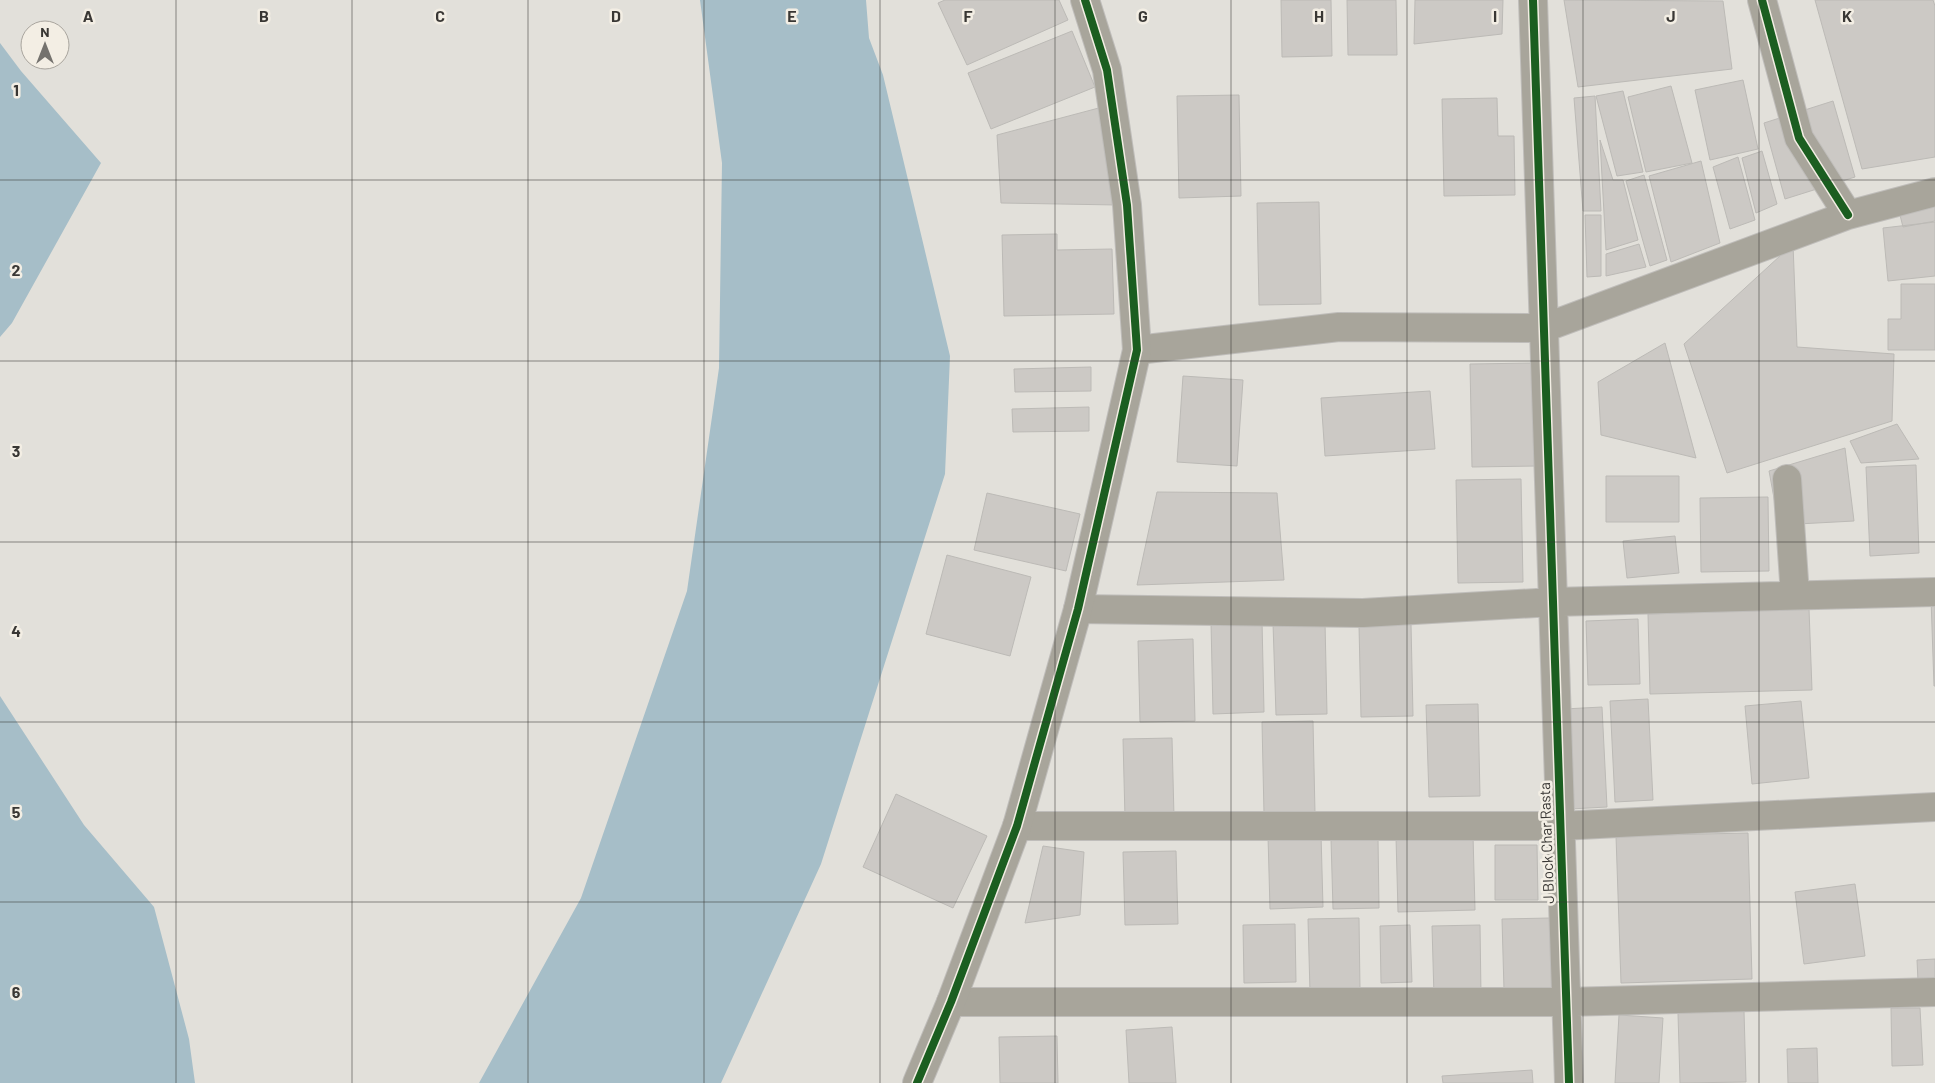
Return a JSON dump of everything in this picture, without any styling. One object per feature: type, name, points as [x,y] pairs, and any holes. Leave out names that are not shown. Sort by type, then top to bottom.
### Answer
[{"type":"street","points":[[917,1083],[951,1002],[1017,826],[1078,609],[1137,350],[1127,205],[1107,70],[1085,0]]},
{"type":"street","name":"J Block Char Rasta","points":[[1533,0],[1569,1083]]},
{"type":"street","points":[[1762,0],[1799,138],[1848,215]]},
{"type":"street","points":[[1137,350],[1340,327],[1544,328],[1848,215],[1935,192]]},
{"type":"street","points":[[1787,479],[1795,595]]},
{"type":"street","points":[[1078,609],[1364,613],[1553,602],[1935,592]]},
{"type":"street","points":[[1017,826],[1560,826],[1935,807]]},
{"type":"street","points":[[951,1002],[1566,1002],[1935,992]]},
{"type":"water","points":[[700,0],[866,0],[869,38],[883,75],[950,356],[945,474],[821,864],[721,1083],[479,1083],[581,898],[687,591],[719,368],[722,163]]},
{"type":"water","points":[[0,43],[20,70],[101,163],[12,323],[0,337]]},
{"type":"water","points":[[0,696],[84,825],[154,907],[189,1039],[195,1083],[0,1083]]},
{"type":"building","points":[[945,0],[1059,0],[1068,20],[967,65],[938,3]]},
{"type":"building","points":[[1281,0],[1331,0],[1332,56],[1282,57]]},
{"type":"building","points":[[1347,0],[1396,0],[1397,55],[1348,55]]},
{"type":"building","points":[[1415,0],[1503,0],[1502,34],[1414,44]]},
{"type":"building","points":[[1564,0],[1723,1],[1732,69],[1578,87]]},
{"type":"building","points":[[1815,0],[1933,0],[1935,6],[1935,157],[1862,169]]},
{"type":"building","points":[[1072,31],[1095,87],[991,129],[968,73]]},
{"type":"building","points":[[1743,80],[1758,149],[1710,160],[1695,90]]},
{"type":"building","points":[[1671,86],[1692,163],[1646,172],[1628,97]]},
{"type":"building","points":[[1623,91],[1643,172],[1617,176],[1596,96]]},
{"type":"building","points":[[1239,95],[1241,196],[1179,198],[1177,96]]},
{"type":"building","points":[[1595,96],[1601,211],[1583,211],[1574,98]]},
{"type":"building","points":[[1497,98],[1498,136],[1514,136],[1515,195],[1444,196],[1442,99]]},
{"type":"building","points":[[1833,101],[1855,177],[1785,199],[1764,123]]},
{"type":"building","points":[[1110,105],[1117,205],[1001,203],[997,135]]},
{"type":"building","points":[[1600,140],[1613,180],[1623,180],[1638,240],[1606,250]]},
{"type":"building","points":[[1762,151],[1777,204],[1756,213],[1742,158]]},
{"type":"building","points":[[1738,157],[1755,220],[1730,229],[1713,167]]},
{"type":"building","points":[[1701,161],[1720,243],[1671,262],[1649,176]]},
{"type":"building","points":[[1644,175],[1667,260],[1650,266],[1626,181]]},
{"type":"building","points":[[1935,184],[1935,221],[1903,227],[1895,195]]},
{"type":"building","points":[[1319,202],[1321,304],[1259,305],[1257,203]]},
{"type":"building","points":[[1585,215],[1601,215],[1601,276],[1587,277]]},
{"type":"building","points":[[1935,222],[1935,276],[1888,281],[1883,228]]},
{"type":"building","points":[[1057,234],[1057,250],[1112,249],[1114,314],[1004,316],[1002,235]]},
{"type":"building","points":[[1639,244],[1646,267],[1606,276],[1606,254]]},
{"type":"building","points":[[1793,244],[1797,347],[1894,354],[1892,421],[1727,473],[1684,344]]},
{"type":"building","points":[[1901,284],[1935,284],[1935,350],[1888,350],[1888,319],[1901,319]]},
{"type":"building","points":[[1665,343],[1696,458],[1601,435],[1598,382]]},
{"type":"building","points":[[1534,363],[1536,466],[1472,467],[1470,364]]},
{"type":"building","points":[[1091,367],[1091,391],[1015,392],[1014,369]]},
{"type":"building","points":[[1183,376],[1243,380],[1237,466],[1177,462]]},
{"type":"building","points":[[1430,391],[1435,449],[1325,456],[1321,398]]},
{"type":"building","points":[[1089,407],[1089,431],[1013,432],[1012,409]]},
{"type":"building","points":[[1897,424],[1919,459],[1861,463],[1850,441]]},
{"type":"building","points":[[1845,448],[1854,521],[1779,525],[1769,471]]},
{"type":"building","points":[[1916,465],[1919,553],[1870,556],[1866,467]]},
{"type":"building","points":[[1606,476],[1679,476],[1679,522],[1606,522]]},
{"type":"building","points":[[1521,479],[1523,582],[1458,583],[1456,480]]},
{"type":"building","points":[[1157,492],[1277,493],[1284,580],[1137,585]]},
{"type":"building","points":[[987,493],[1080,514],[1066,571],[974,550]]},
{"type":"building","points":[[1768,497],[1769,571],[1701,572],[1700,498]]},
{"type":"building","points":[[1675,536],[1679,573],[1627,578],[1623,541]]},
{"type":"building","points":[[947,555],[1031,577],[1010,656],[926,634]]},
{"type":"building","points":[[1931,598],[1935,598],[1935,686],[1934,686]]},
{"type":"building","points":[[1809,609],[1812,690],[1650,694],[1648,614]]},
{"type":"building","points":[[1638,619],[1640,684],[1588,685],[1586,621]]},
{"type":"building","points":[[1262,621],[1264,712],[1213,714],[1211,622]]},
{"type":"building","points":[[1325,622],[1327,714],[1276,715],[1273,623]]},
{"type":"building","points":[[1411,624],[1413,716],[1361,717],[1359,625]]},
{"type":"building","points":[[1193,639],[1195,721],[1140,722],[1138,641]]},
{"type":"building","points":[[1648,699],[1653,800],[1615,802],[1610,701]]},
{"type":"building","points":[[1801,701],[1809,778],[1752,784],[1745,706]]},
{"type":"building","points":[[1478,704],[1480,796],[1429,797],[1426,705]]},
{"type":"building","points":[[1602,707],[1607,807],[1570,809],[1564,709]]},
{"type":"building","points":[[1313,721],[1315,813],[1264,814],[1262,722]]},
{"type":"building","points":[[1172,738],[1174,817],[1125,818],[1123,739]]},
{"type":"building","points":[[896,794],[987,836],[953,908],[863,867]]},
{"type":"building","points":[[1748,833],[1752,979],[1621,983],[1616,836]]},
{"type":"building","points":[[1321,834],[1323,907],[1270,909],[1268,836]]},
{"type":"building","points":[[1473,835],[1475,910],[1398,912],[1396,837]]},
{"type":"building","points":[[1378,838],[1379,908],[1333,909],[1331,839]]},
{"type":"building","points":[[1495,845],[1537,845],[1538,900],[1495,900]]},
{"type":"building","points":[[1043,846],[1084,852],[1080,915],[1025,923]]},
{"type":"building","points":[[1176,851],[1178,924],[1125,925],[1123,852]]},
{"type":"building","points":[[1855,884],[1865,956],[1804,964],[1795,892]]},
{"type":"building","points":[[1359,918],[1360,990],[1310,992],[1308,919]]},
{"type":"building","points":[[1550,918],[1552,989],[1504,990],[1502,919]]},
{"type":"building","points":[[1295,924],[1296,982],[1244,983],[1243,925]]},
{"type":"building","points":[[1410,925],[1412,982],[1381,983],[1380,926]]},
{"type":"building","points":[[1480,925],[1481,996],[1434,997],[1432,926]]},
{"type":"building","points":[[1935,959],[1935,981],[1918,981],[1917,960]]},
{"type":"building","points":[[1891,1008],[1920,1008],[1923,1065],[1892,1066]]},
{"type":"building","points":[[1744,1011],[1746,1082],[1680,1083],[1678,1013]]},
{"type":"building","points":[[1619,1015],[1663,1018],[1659,1083],[1615,1083]]},
{"type":"building","points":[[1172,1027],[1176,1083],[1129,1083],[1126,1030]]},
{"type":"building","points":[[1057,1036],[1058,1083],[1000,1083],[999,1037]]},
{"type":"building","points":[[1817,1048],[1818,1083],[1788,1083],[1787,1049]]},
{"type":"building","points":[[1532,1070],[1533,1083],[1443,1083],[1442,1076]]},
{"type":"cycle path","points":[[917,1083],[951,1002],[1017,826],[1078,609],[1137,350],[1127,205],[1107,70],[1085,0]]},
{"type":"cycle path","points":[[1533,0],[1569,1083]]},
{"type":"cycle path","points":[[1762,0],[1799,138],[1848,215]]}]
